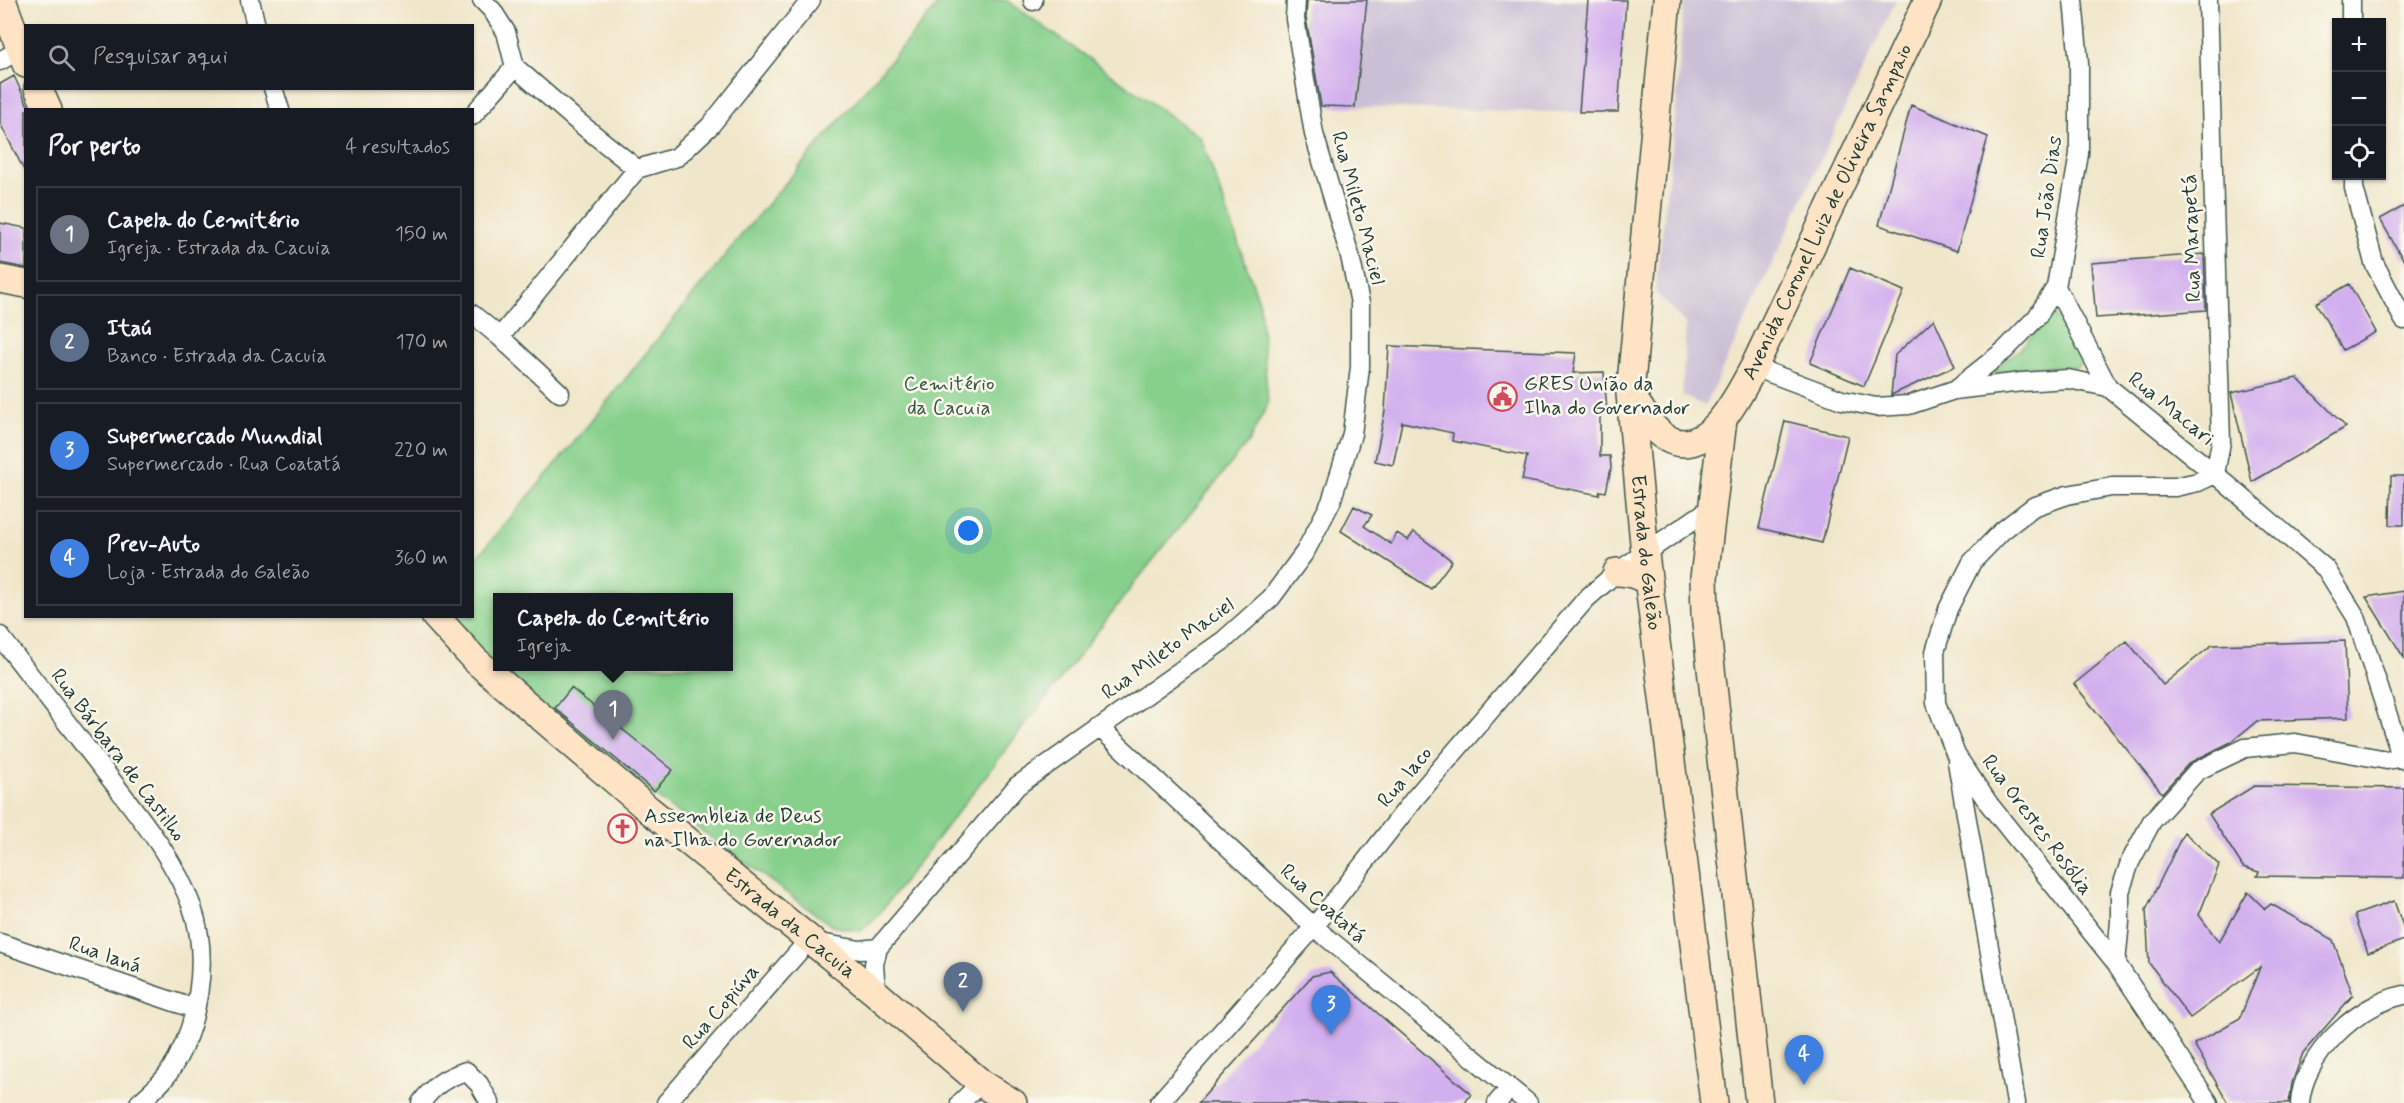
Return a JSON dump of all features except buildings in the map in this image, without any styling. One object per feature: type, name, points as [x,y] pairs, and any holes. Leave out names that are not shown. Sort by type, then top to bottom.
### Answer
[{"type":"main road","points":[[2,0],[15,58]]},
{"type":"main road","name":"Estrada do Galeão","points":[[1667,0],[1630,394],[1648,582],[1714,1103]]},
{"type":"main road","name":"Avenida Coronel Luiz de Oliveira Sampaio","points":[[1723,420],[1754,367],[1928,0]]},
{"type":"main road","points":[[39,90],[47,108]]},
{"type":"main road","points":[[0,279],[24,284]]},
{"type":"main road","points":[[1630,394],[1653,427],[1666,438],[1681,443],[1698,441],[1723,420]]},
{"type":"main road","points":[[1723,420],[1704,578],[1705,614],[1759,1103]]},
{"type":"main road","points":[[1617,572],[1640,576],[1648,582]]},
{"type":"main road","name":"Estrada da Cacuia","points":[[437,618],[475,660],[648,809],[808,941],[876,993],[981,1083],[1013,1103]]},
{"type":"street","points":[[249,0],[255,24]]},
{"type":"street","points":[[500,337],[637,169],[677,157],[692,145],[710,126],[810,0]]},
{"type":"street","name":"Rua Mileto Maciel","points":[[878,948],[1017,786],[1224,640],[1271,598],[1305,552],[1331,502],[1352,434],[1360,367],[1360,303],[1350,256],[1314,134],[1295,19],[1296,0]]},
{"type":"street","name":"Rua João Dias","points":[[2073,0],[2079,63],[2079,154],[2056,287],[2071,321],[2108,387]]},
{"type":"street","name":"Rua Marapetá","points":[[2208,0],[2221,442],[2215,474]]},
{"type":"street","points":[[2351,0],[2351,18]]},
{"type":"street","points":[[491,3],[506,32],[515,66],[577,121],[637,169]]},
{"type":"street","points":[[474,114],[515,66]]},
{"type":"street","points":[[274,90],[279,108]]},
{"type":"street","points":[[2354,180],[2354,188],[2374,263],[2404,320]]},
{"type":"street","points":[[1954,390],[2005,350],[2037,317],[2056,287]]},
{"type":"street","points":[[474,316],[560,393]]},
{"type":"street","name":"Rua Macari","points":[[1754,367],[1842,400],[1876,407],[1909,405],[1954,390],[2022,382],[2068,379],[2108,387],[2326,569],[2356,617],[2403,758]]},
{"type":"street","name":"Rua Orestes Rosólia","points":[[2209,1103],[2116,963],[1989,804],[1956,754],[1936,703],[1935,652],[1948,609],[1972,562],[2002,531],[2033,507],[2058,498],[2112,487],[2175,487],[2198,482],[2215,474]]},
{"type":"street","name":"Rua Iaco","points":[[1159,1103],[1314,927],[1415,798],[1586,599],[1617,572],[1711,508]]},
{"type":"street","name":"Rua Bárbara de Castilho","points":[[0,636],[160,845],[192,907],[201,943],[199,988],[195,1009],[180,1052],[167,1076],[139,1103]]},
{"type":"street","name":"Rua Coatatá","points":[[1099,727],[1314,927],[1528,1103]]},
{"type":"street","points":[[2116,963],[2120,892],[2130,862],[2151,821],[2198,771],[2245,748],[2295,743],[2387,760],[2403,758]]},
{"type":"street","points":[[1956,754],[2016,1103]]},
{"type":"street","points":[[808,941],[860,950],[878,948],[874,964],[876,993]]},
{"type":"street","name":"Rua Copiúva","points":[[666,1103],[808,941]]},
{"type":"street","name":"Rua Ianá","points":[[0,943],[195,1009]]},
{"type":"street","points":[[2300,1103],[2301,1093],[2316,1058],[2340,1028],[2368,1010],[2404,995]]},
{"type":"street","points":[[421,1103],[428,1092],[446,1077],[466,1071],[479,1084],[490,1103]]},
{"type":"street","points":[[960,1103],[981,1083]]},
{"type":"street","points":[[1497,1103],[1509,1089]]},
{"type":"shaded area","points":[[1306,0],[1626,0],[1618,112],[1320,106],[1302,37]]},
{"type":"shaded area","points":[[1684,0],[1896,0],[1705,406],[1682,396],[1686,324],[1655,292],[1675,122]]},
{"type":"green space","name":"Cemitério da Cacuia","points":[[942,0],[1006,0],[1201,138],[1260,304],[1268,404],[1249,441],[1137,580],[878,915],[861,931],[832,926],[668,806],[496,671],[733,671],[733,593],[493,593],[493,668],[476,655],[449,618],[474,618],[474,561],[572,445],[748,227]]},
{"type":"green space","points":[[2049,316],[2060,318],[2084,359],[2077,367],[2030,366],[1991,374],[1990,372],[2020,349]]},
{"type":"place","name":"GRES União da Ilha do Governador","points":[[1503,396]]},
{"type":"place","name":"Capela do Cemitério","points":[[613,740]]},
{"type":"place","name":"Assembleia de Deus na Ilha do Governador","points":[[623,828]]},
{"type":"place","name":"Itaú","points":[[963,1012]]},
{"type":"place","name":"Supermercado Mundial","points":[[1331,1035]]},
{"type":"place","name":"Prev-Auto","points":[[1804,1085]]}]
